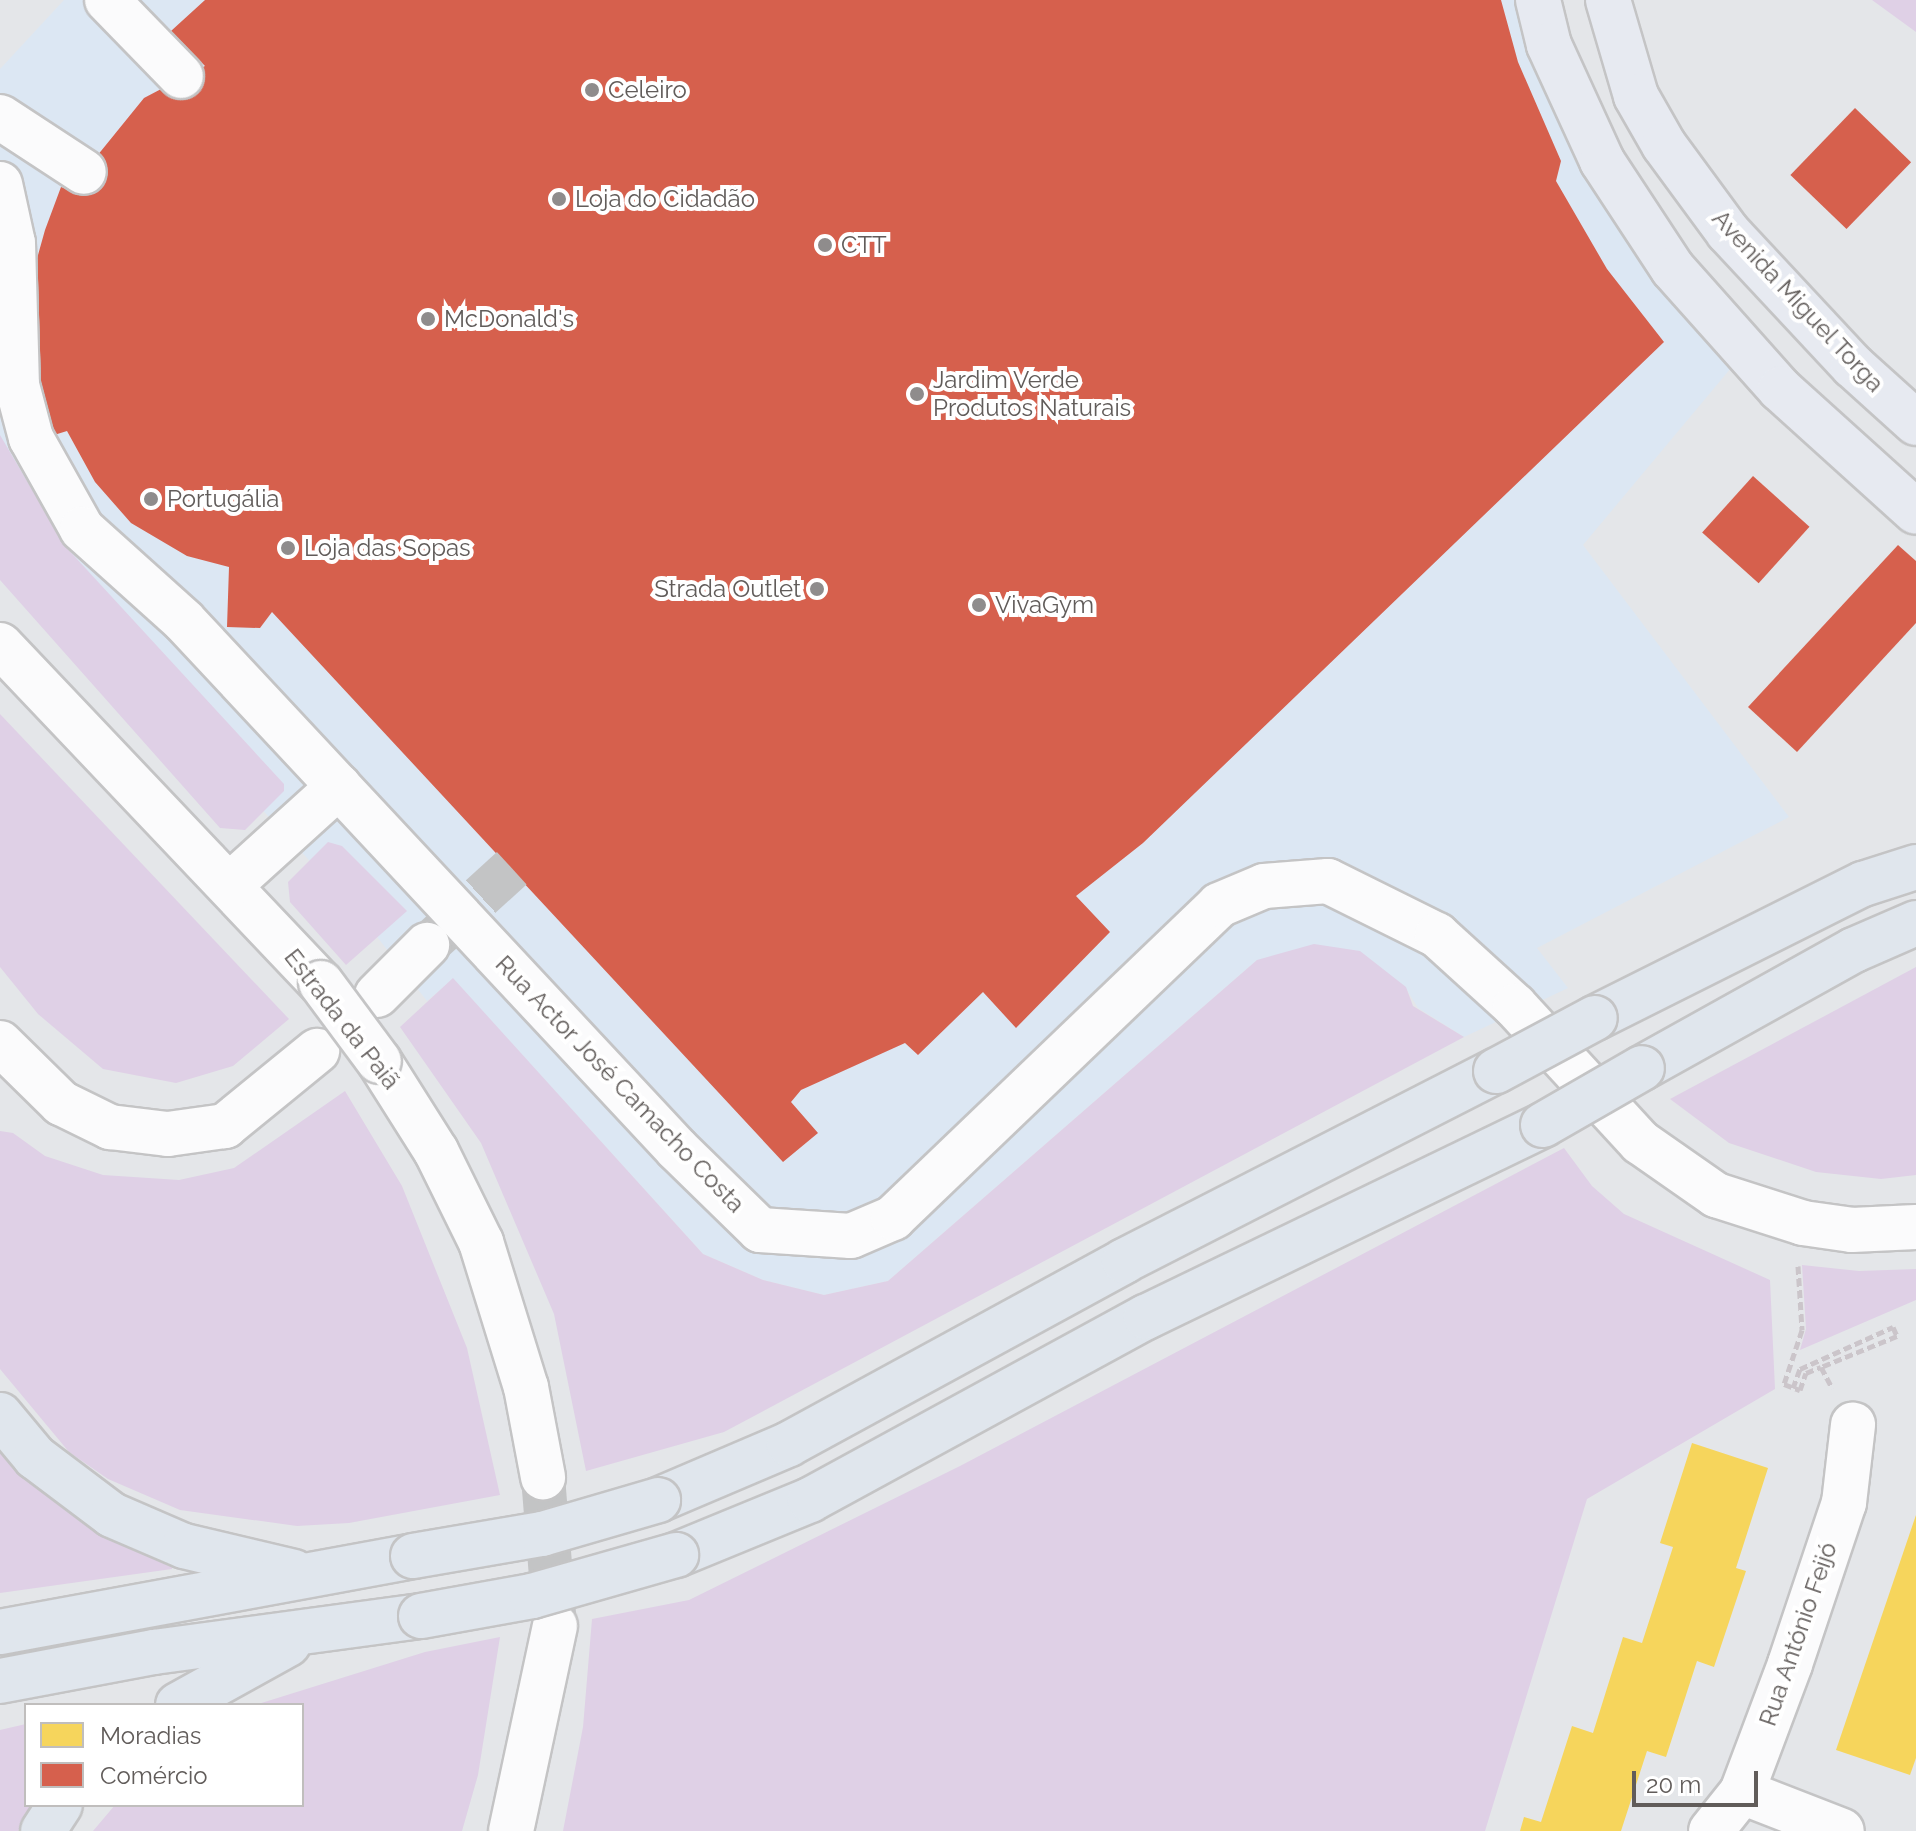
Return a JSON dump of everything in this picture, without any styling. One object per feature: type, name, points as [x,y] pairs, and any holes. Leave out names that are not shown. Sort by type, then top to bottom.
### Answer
[{"type":"highway","points":[[0,1632],[542,1534],[658,1500],[789,1444],[1124,1261],[1595,1018],[1863,884],[1916,867]]},
{"type":"highway","points":[[0,1681],[154,1652],[304,1635],[532,1596],[676,1555],[810,1500],[1146,1317],[1543,1125],[1854,950],[1916,923]]},
{"type":"highway","points":[[0,1415],[35,1457],[112,1515],[184,1546],[312,1577]]},
{"type":"highway","points":[[182,1703],[304,1635]]},
{"type":"highway","points":[[43,1831],[59,1807]]},
{"type":"main road","points":[[1538,0],[1549,45],[1602,161],[1673,269],[1780,389],[1916,512]]},
{"type":"main road","name":"Avenida Miguel Torga","points":[[1608,0],[1636,96],[1664,145],[1728,232],[1853,366],[1916,423]]},
{"type":"street","points":[[107,0],[181,76]]},
{"type":"street","points":[[0,117],[84,172]]},
{"type":"street","name":"Rua Actor José Camacho Costa","points":[[0,184],[13,243],[17,385],[31,438],[82,529],[184,621],[677,1149],[760,1230],[851,1236],[893,1218],[1219,905],[1264,886],[1328,881],[1437,935],[1515,1006],[1640,1142],[1716,1195],[1803,1223],[1852,1230],[1916,1227]]},
{"type":"street","points":[[82,529],[84,465]]},
{"type":"street","name":"Estrada da Paiã","points":[[0,645],[321,983],[379,1061],[436,1151],[481,1242],[511,1330],[543,1477]]},
{"type":"street","points":[[230,885],[339,786]]},
{"type":"street","points":[[377,995],[427,945]]},
{"type":"street","points":[[0,1043],[61,1103],[110,1127],[168,1134],[225,1126],[317,1051]]},
{"type":"street","name":"Rua António Feijó","points":[[1711,1831],[1742,1792],[1844,1503],[1853,1425]]},
{"type":"street","points":[[511,1831],[555,1626]]},
{"type":"street","points":[[1742,1792],[1842,1831]]},
{"type":"path","points":[[1793,1388],[1800,1369],[1893,1327],[1897,1336],[1806,1373],[1800,1390],[1793,1388],[1784,1384],[1802,1330],[1798,1257]]},
{"type":"path","points":[[1821,1367],[1853,1425]]},
{"type":"shaded area","name":"Strada Outlet","points":[[64,0],[1526,0],[1736,362],[1583,545],[1789,817],[1537,948],[1568,988],[1464,1037],[1418,1008],[1405,987],[1257,960],[888,1281],[824,1295],[763,1280],[703,1254],[453,979],[427,1001],[360,915],[0,528],[0,69]]},
{"type":"shaded area","points":[[1872,0],[1916,0],[1916,32]]},
{"type":"shaded area","points":[[0,435],[65,546],[284,784],[284,791],[245,830],[220,828],[0,580]]},
{"type":"shaded area","points":[[0,714],[289,1019],[233,1066],[176,1083],[103,1069],[38,1014],[0,967]]},
{"type":"shaded area","points":[[328,842],[342,846],[407,911],[346,965],[290,902],[288,882]]},
{"type":"shaded area","points":[[1314,944],[1360,951],[1406,987],[1413,1006],[1464,1037],[724,1432],[586,1471],[554,1314],[481,1143],[400,1027],[453,978],[703,1254],[763,1280],[824,1295],[888,1281],[1257,960]]},
{"type":"shaded area","points":[[1916,967],[1916,1175],[1881,1179],[1816,1172],[1729,1143],[1670,1099]]},
{"type":"shaded area","points":[[345,1091],[402,1186],[467,1348],[500,1495],[349,1523],[297,1526],[180,1510],[108,1479],[69,1452],[0,1369],[0,1131],[13,1133],[45,1156],[103,1175],[179,1180],[234,1168]]},
{"type":"shaded area","points":[[1564,1148],[1592,1186],[1624,1214],[1770,1280],[1775,1389],[1587,1499],[1485,1831],[563,1831],[583,1727],[592,1619],[689,1600],[960,1466]]},
{"type":"shaded area","points":[[1802,1265],[1859,1271],[1916,1269],[1916,1300],[1800,1350],[1806,1329]]},
{"type":"shaded area","points":[[0,1445],[171,1559],[172,1569],[0,1593]]},
{"type":"shaded area","points":[[500,1637],[478,1775],[462,1831],[93,1831],[113,1807],[304,1807],[304,1703],[261,1703],[425,1652]]},
{"type":"shaded area","points":[[24,1724],[24,1807],[31,1807],[18,1831],[0,1831],[0,1730]]},
{"type":"building: Moradias","points":[[1692,1443],[1768,1468],[1736,1568],[1746,1571],[1714,1667],[1697,1661],[1666,1757],[1647,1751],[1621,1831],[1520,1831],[1524,1817],[1541,1822],[1572,1726],[1593,1733],[1623,1637],[1642,1643],[1673,1547],[1660,1543]]},
{"type":"building: Moradias","points":[[1916,1515],[1916,1758],[1910,1775],[1836,1750]]},
{"type":"building: Comércio","name":"Strada Outlet","points":[[205,0],[1501,0],[1518,62],[1561,161],[1556,181],[1607,269],[1664,342],[1143,843],[1076,896],[1110,932],[1016,1028],[983,992],[918,1055],[905,1043],[801,1090],[791,1102],[818,1133],[783,1162],[272,612],[260,628],[227,627],[229,567],[187,556],[131,523],[95,482],[67,431],[54,435],[34,371],[33,273],[45,230],[61,187],[76,192],[84,172],[144,98],[205,66],[171,31]]},
{"type":"building: Comércio","points":[[1855,108],[1911,162],[1847,229],[1790,175]]},
{"type":"building: Comércio","points":[[1753,476],[1809,527],[1759,583],[1702,532]]},
{"type":"building: Comércio","points":[[1898,545],[1916,561],[1916,623],[1797,752],[1748,707]]},
{"type":"tunnel","points":[[432,941],[512,868]]},
{"type":"tunnel","points":[[543,1477],[555,1626]]},
{"type":"place","name":"Celeiro","points":[[592,90]]},
{"type":"place","name":"Loja do Cidadão","points":[[559,199]]},
{"type":"place","name":"CTT","points":[[825,245]]},
{"type":"place","name":"McDonald's","points":[[428,319]]},
{"type":"place","name":"Jardim Verde Produtos Naturais","points":[[917,394]]},
{"type":"place","name":"Portugália","points":[[151,499]]},
{"type":"place","name":"Loja das Sopas","points":[[288,548]]},
{"type":"place","name":"Strada Outlet","points":[[817,589]]},
{"type":"place","name":"VivaGym","points":[[979,605]]}]
